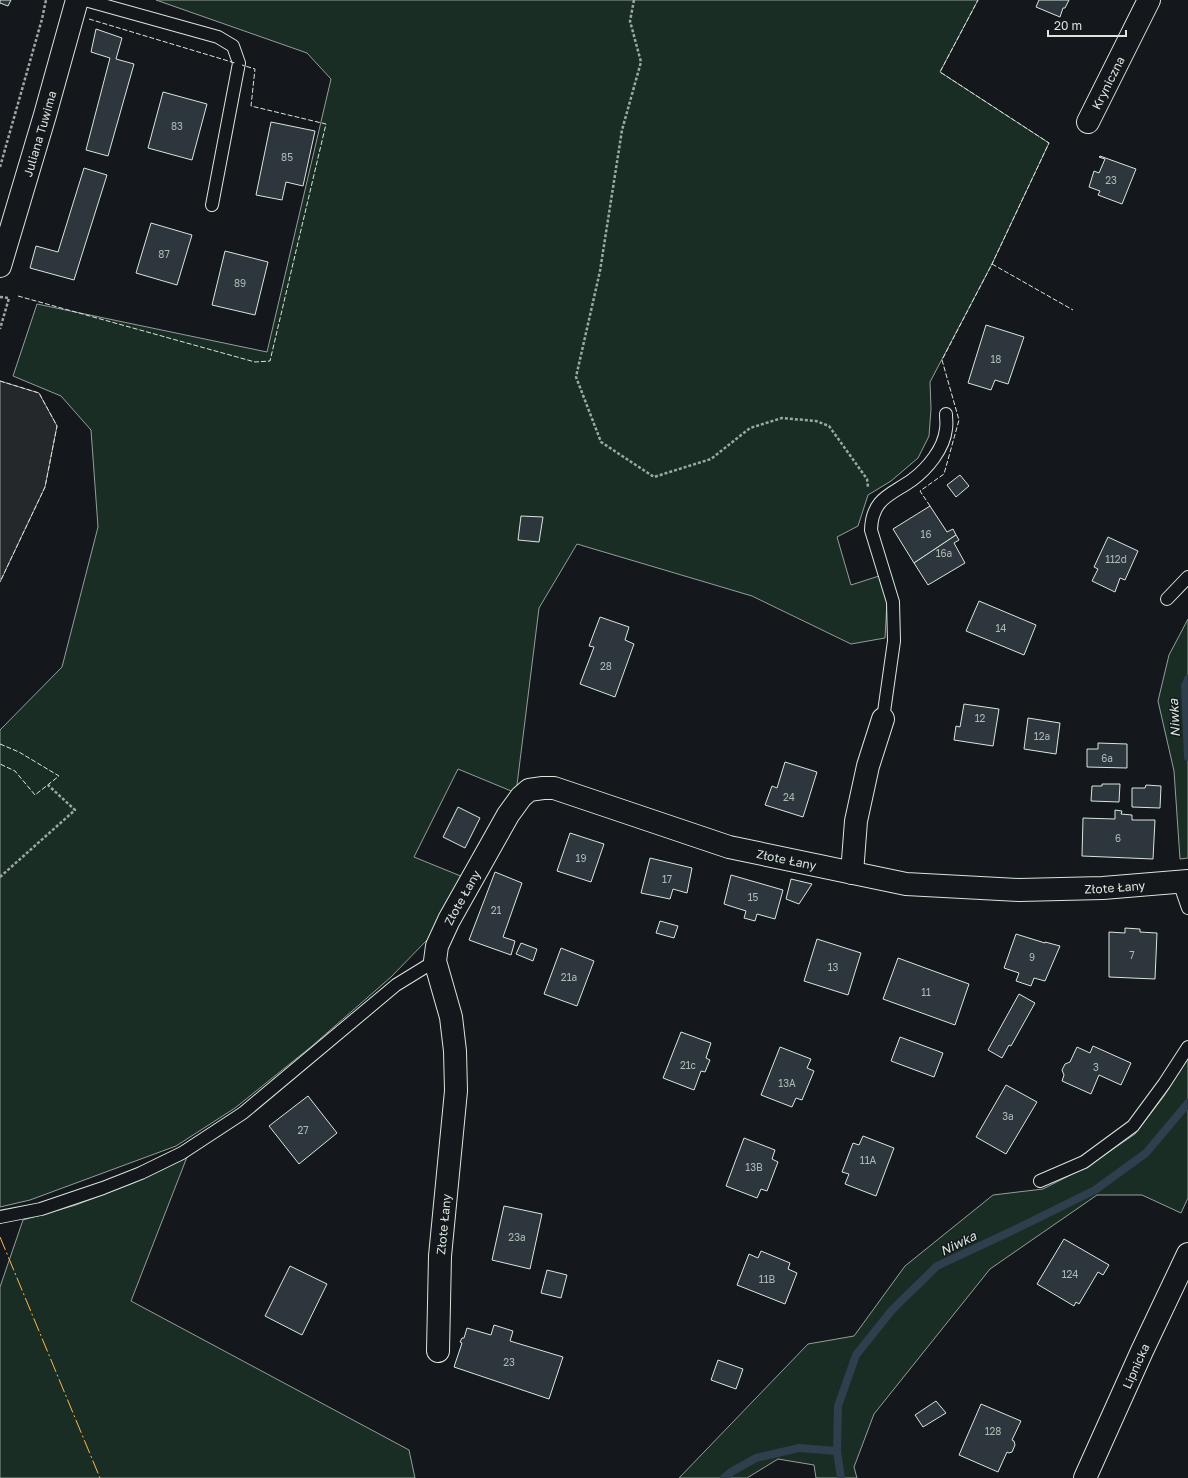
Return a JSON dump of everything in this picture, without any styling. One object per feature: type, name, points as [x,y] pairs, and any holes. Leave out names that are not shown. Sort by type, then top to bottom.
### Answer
[{"type":"street","name":"Juliana Tuwima","points":[[2,256],[46,115],[77,0]]},
{"type":"street","name":"Kryniczna","points":[[1088,122],[1149,0]]},
{"type":"street","points":[[852,873],[856,821],[868,766],[883,719]]},
{"type":"street","name":"Złote Łany","points":[[438,1351],[440,1256],[456,1091],[455,1051],[451,1017],[435,961],[437,946],[449,920],[508,815],[521,797],[529,790],[554,788],[729,847],[906,884],[1019,890],[1103,888],[1184,882]]},
{"type":"street","name":"Lipnicka","points":[[1085,1478],[1142,1351],[1188,1254]]},
{"type":"lane","points":[[85,0],[218,37],[233,46],[239,63],[212,205]]},
{"type":"lane","points":[[883,719],[894,641],[893,602],[871,530],[871,519],[885,496],[912,480],[924,470],[934,458],[941,445],[946,430],[946,414]]},
{"type":"lane","points":[[1167,599],[1188,578]]},
{"type":"lane","points":[[1184,882],[1188,908]]},
{"type":"lane","points":[[0,1218],[41,1209],[104,1188],[141,1173],[182,1153],[243,1113],[396,985],[435,961]]},
{"type":"lane","points":[[1040,1181],[1084,1162],[1133,1126],[1164,1084],[1188,1047]]},
{"type":"path","points":[[0,167],[46,0]]},
{"type":"path","points":[[634,0],[630,21],[641,62],[622,130],[600,271],[576,377],[601,442],[654,477],[711,458],[750,428],[782,418],[816,421],[829,426],[867,479],[871,519]]},
{"type":"path","points":[[0,297],[9,298],[0,329]]},
{"type":"path","points":[[0,877],[75,810],[48,785]]},
{"type":"green space","points":[[156,0],[978,0],[940,72],[1049,143],[992,264],[930,382],[931,409],[929,436],[918,458],[891,481],[868,495],[858,526],[837,537],[851,585],[879,576],[887,601],[885,638],[851,644],[752,596],[577,544],[539,608],[516,793],[458,769],[414,857],[468,879],[429,938],[391,977],[312,1046],[235,1108],[176,1146],[30,1200],[0,1207],[0,730],[62,667],[98,527],[91,430],[61,396],[13,376],[37,304],[267,352],[331,79],[307,53]]},
{"type":"green space","points":[[1188,619],[1188,858],[1180,859],[1174,771],[1158,701],[1169,655]]},
{"type":"green space","points":[[1188,1058],[1188,1198],[1181,1213],[1142,1195],[1097,1195],[990,1269],[874,1414],[854,1467],[857,1478],[816,1478],[814,1465],[778,1459],[747,1478],[679,1478],[808,1344],[854,1336],[905,1266],[993,1195],[1043,1189],[1088,1166],[1135,1134],[1164,1096]]},
{"type":"green space","points":[[187,1157],[131,1301],[409,1450],[415,1478],[0,1478],[0,1287],[23,1220],[76,1205],[133,1183]]},
{"type":"shaded area","points":[[0,381],[39,393],[57,426],[45,487],[0,582]]},
{"type":"building","points":[[0,0],[11,0],[8,6],[0,3]]},
{"type":"building","points":[[1039,0],[1069,0],[1065,8],[1063,8],[1060,17],[1036,7]]},
{"type":"building","points":[[96,29],[122,38],[116,59],[134,64],[108,156],[86,150],[110,58],[91,52]]},
{"type":"building","points":[[163,92],[207,104],[192,160],[148,148]]},
{"type":"building","points":[[271,122],[315,131],[303,186],[286,182],[282,200],[256,195]]},
{"type":"building","points":[[1100,156],[1136,169],[1122,204],[1098,195],[1100,191],[1089,187],[1094,171],[1099,173],[1105,159],[1099,157]]},
{"type":"building","points":[[84,168],[107,175],[74,280],[30,268],[36,246],[58,252]]},
{"type":"building","points":[[151,223],[192,235],[177,285],[136,273]]},
{"type":"building","points":[[225,251],[268,262],[255,315],[212,305]]},
{"type":"building","points":[[986,325],[1024,337],[1008,384],[995,380],[991,390],[968,383]]},
{"type":"building","points":[[960,475],[969,486],[956,497],[947,485]]},
{"type":"building","points":[[930,506],[947,532],[953,529],[956,535],[914,563],[893,529]]},
{"type":"building","points":[[521,516],[543,517],[539,542],[518,540]]},
{"type":"building","points":[[956,535],[959,540],[954,543],[965,563],[928,585],[914,563]]},
{"type":"building","points":[[1108,537],[1138,551],[1125,580],[1120,578],[1115,592],[1092,581],[1098,569],[1094,567]]},
{"type":"building","points":[[979,601],[1036,625],[1024,655],[966,631]]},
{"type":"building","points":[[600,617],[629,627],[625,640],[634,644],[615,697],[580,684],[594,647],[589,646]]},
{"type":"building","points":[[964,704],[999,709],[993,746],[954,740],[956,726],[960,727]]},
{"type":"building","points":[[1028,718],[1060,723],[1056,754],[1024,749]]},
{"type":"building","points":[[1098,743],[1127,744],[1127,768],[1087,767],[1087,749],[1098,749]]},
{"type":"building","points":[[785,762],[817,772],[803,817],[765,805],[772,786],[777,788]]},
{"type":"building","points":[[1102,784],[1120,784],[1119,802],[1091,801],[1092,786],[1102,786]]},
{"type":"building","points":[[1146,785],[1161,786],[1160,808],[1132,807],[1132,788],[1145,788]]},
{"type":"building","points":[[458,807],[480,818],[465,848],[443,837]]},
{"type":"building","points":[[1115,810],[1122,811],[1121,814],[1132,815],[1132,820],[1155,820],[1153,859],[1082,856],[1083,818],[1115,819]]},
{"type":"building","points":[[570,833],[604,844],[591,882],[557,871]]},
{"type":"building","points":[[650,858],[692,868],[687,893],[673,889],[670,899],[641,893]]},
{"type":"building","points":[[495,872],[522,883],[503,937],[515,941],[511,955],[469,940]]},
{"type":"building","points":[[731,875],[783,890],[775,919],[757,914],[755,921],[744,918],[746,911],[724,904]]},
{"type":"building","points":[[791,879],[812,884],[799,904],[786,899]]},
{"type":"building","points":[[660,921],[678,926],[674,938],[656,933]]},
{"type":"building","points":[[1125,928],[1140,929],[1140,932],[1157,933],[1155,979],[1109,977],[1109,932],[1125,933]]},
{"type":"building","points":[[1016,934],[1060,946],[1045,981],[1034,978],[1031,986],[1016,981],[1019,973],[1004,968]]},
{"type":"building","points":[[817,939],[861,953],[848,995],[804,981]]},
{"type":"building","points":[[521,943],[537,949],[533,961],[516,954]]},
{"type":"building","points":[[561,948],[594,961],[577,1006],[544,994]]},
{"type":"building","points":[[898,958],[969,984],[955,1025],[883,999]]},
{"type":"building","points":[[1019,994],[1035,1003],[1011,1046],[1009,1045],[1002,1058],[988,1050]]},
{"type":"building","points":[[681,1032],[711,1043],[706,1058],[710,1060],[705,1072],[701,1071],[694,1090],[663,1078]]},
{"type":"building","points":[[900,1037],[943,1053],[934,1077],[891,1061]]},
{"type":"building","points":[[1093,1046],[1131,1063],[1121,1085],[1099,1075],[1091,1094],[1062,1081],[1064,1075],[1062,1070],[1065,1064],[1070,1062],[1077,1047],[1090,1053]]},
{"type":"building","points":[[780,1047],[811,1059],[807,1068],[814,1071],[802,1100],[796,1098],[792,1107],[761,1095]]},
{"type":"building","points":[[1006,1085],[1037,1102],[1006,1154],[976,1137]]},
{"type":"building","points":[[308,1096],[337,1133],[299,1164],[269,1126]]},
{"type":"building","points":[[863,1136],[894,1148],[876,1196],[845,1184],[849,1174],[842,1172],[853,1143],[859,1145]]},
{"type":"building","points":[[744,1138],[775,1150],[772,1159],[778,1162],[767,1191],[761,1189],[757,1198],[726,1186]]},
{"type":"building","points":[[504,1206],[542,1214],[530,1269],[492,1260]]},
{"type":"building","points":[[1064,1239],[1109,1265],[1103,1275],[1098,1272],[1079,1304],[1076,1302],[1074,1306],[1037,1284]]},
{"type":"building","points":[[761,1251],[790,1263],[788,1269],[797,1273],[785,1304],[737,1285],[749,1254],[758,1258]]},
{"type":"building","points":[[290,1266],[327,1284],[302,1335],[265,1316]]},
{"type":"building","points":[[547,1270],[567,1275],[561,1298],[541,1293]]},
{"type":"building","points":[[494,1325],[513,1331],[510,1341],[563,1357],[549,1399],[454,1367],[462,1343],[460,1342],[462,1338],[464,1338],[467,1328],[491,1335]]},
{"type":"building","points":[[718,1360],[743,1369],[736,1389],[711,1380]]},
{"type":"building","points":[[936,1401],[946,1413],[923,1427],[915,1415]]},
{"type":"building","points":[[981,1404],[1021,1421],[1012,1440],[1014,1441],[1015,1445],[1012,1452],[1007,1452],[998,1472],[959,1455]]},
{"type":"waterway","name":"Niwka","points":[[1188,679],[1185,686],[1188,757]]},
{"type":"waterway","name":"Niwka","points":[[841,1478],[837,1451],[838,1406],[856,1355],[892,1310],[937,1266],[1095,1190],[1146,1153],[1188,1103]]},
{"type":"waterway","points":[[724,1478],[731,1472],[756,1458],[799,1448],[837,1451]]},
{"type":"fence","points":[[930,506],[920,491],[944,474],[959,420],[942,360],[992,264],[1049,143],[940,72],[978,0]]},
{"type":"fence","points":[[89,19],[235,63]]},
{"type":"fence","points":[[18,296],[255,362],[270,361],[326,124],[251,106],[255,69],[242,65]]},
{"type":"fence","points":[[992,264],[1073,310]]},
{"type":"fence","points":[[0,381],[39,393],[57,426],[45,487],[0,582]]},
{"type":"fence","points":[[0,744],[19,752],[59,776],[35,795],[15,771],[0,764]]},
{"type":"power","points":[[0,1237],[100,1478]]}]
